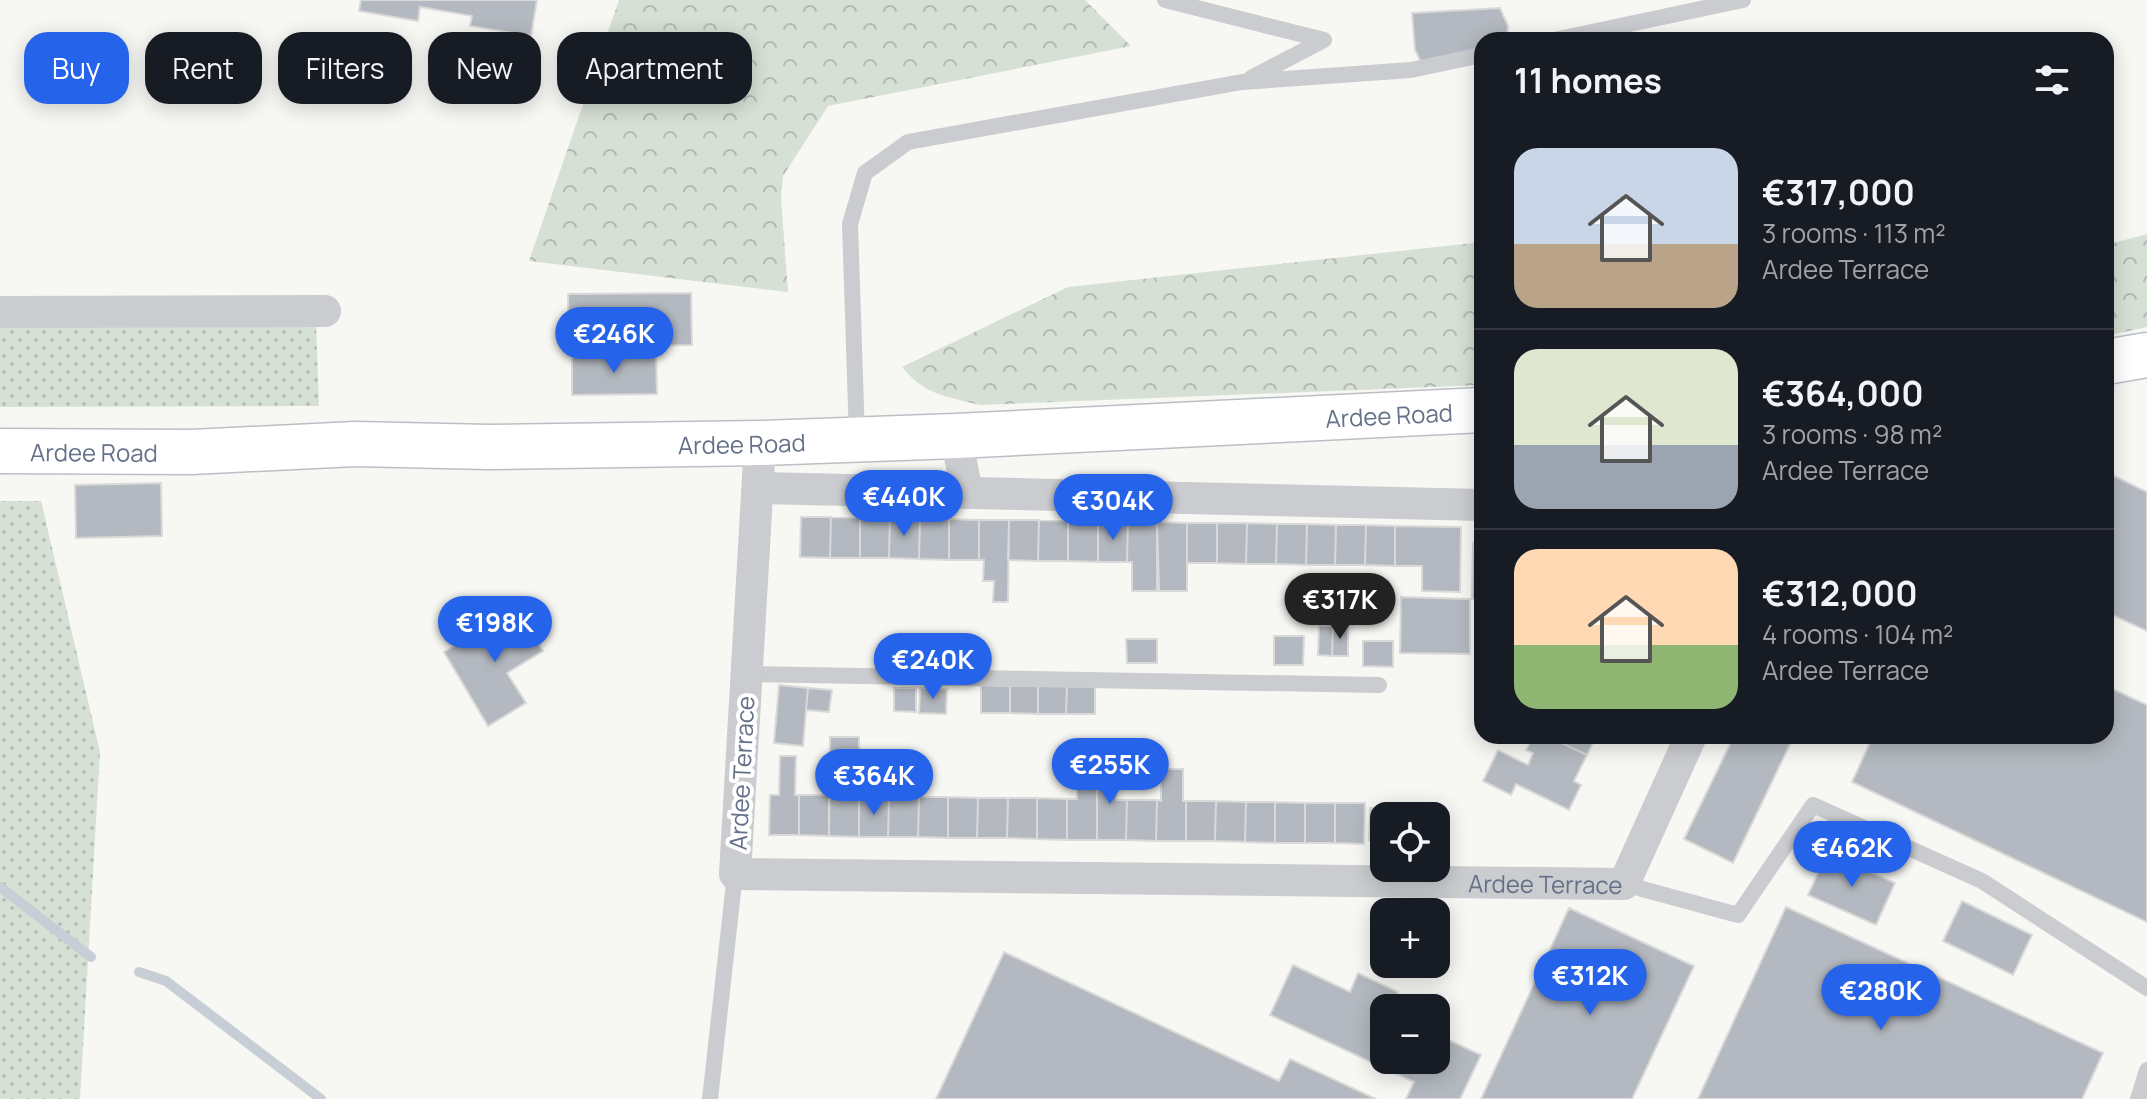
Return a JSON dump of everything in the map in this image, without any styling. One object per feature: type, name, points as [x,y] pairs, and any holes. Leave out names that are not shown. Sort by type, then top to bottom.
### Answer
[{"type":"main road","points":[[2114,361],[2147,355]]},
{"type":"main road","name":"Ardee Road","points":[[0,451],[191,452],[355,444],[489,447],[760,443],[1474,410]]},
{"type":"street","points":[[0,312],[325,311]]},
{"type":"street","points":[[956,436],[967,493]]},
{"type":"street","name":"Ardee Terrace","points":[[760,443],[735,874],[1624,884],[1687,744]]},
{"type":"street","points":[[759,488],[1474,505]]},
{"type":"lane","points":[[1165,0],[1324,40],[1242,82]]},
{"type":"lane","points":[[1592,32],[1743,0]]},
{"type":"lane","points":[[858,440],[850,224],[865,173],[908,142],[1242,82],[1411,70],[1474,57]]},
{"type":"lane","points":[[747,674],[1379,685]]},
{"type":"lane","points":[[1624,884],[1738,915],[1813,805],[1982,881],[2147,988]]},
{"type":"lane","points":[[710,1099],[735,874]]},
{"type":"lane","points":[[2138,1099],[2147,1070]]},
{"type":"green space","points":[[619,0],[1085,0],[1131,46],[828,106],[783,176],[781,198],[788,292],[529,261],[583,104],[752,104],[752,32],[608,32]]},
{"type":"green space","points":[[2147,234],[2147,327],[2114,334],[2114,243]]},
{"type":"green space","points":[[1474,243],[1474,385],[980,405],[928,389],[902,367],[1068,287]]},
{"type":"green space","points":[[316,324],[319,406],[0,407],[0,325]]},
{"type":"green space","points":[[0,501],[41,501],[100,752],[80,1099],[0,1099]]},
{"type":"building","points":[[361,0],[537,0],[532,32],[507,32],[470,26],[472,16],[420,7],[418,21],[359,11]]},
{"type":"building","points":[[1500,8],[1508,32],[1474,32],[1474,51],[1423,66],[1415,50],[1412,13]]},
{"type":"building","points":[[691,293],[692,345],[569,346],[568,294]]},
{"type":"building","points":[[656,355],[657,394],[572,395],[572,356]]},
{"type":"building","points":[[2114,476],[2147,492],[2147,631],[2114,616]]},
{"type":"building","points":[[161,483],[162,536],[76,538],[75,485]]},
{"type":"building","points":[[801,517],[831,517],[830,558],[800,557]]},
{"type":"building","points":[[831,517],[860,518],[860,558],[830,558]]},
{"type":"building","points":[[860,518],[890,518],[889,558],[860,558]]},
{"type":"building","points":[[890,518],[920,519],[919,559],[889,558]]},
{"type":"building","points":[[920,519],[949,519],[949,560],[919,559]]},
{"type":"building","points":[[949,519],[979,520],[979,560],[949,560]]},
{"type":"building","points":[[979,520],[1009,520],[1008,602],[993,602],[994,581],[983,581],[984,560],[979,560]]},
{"type":"building","points":[[1009,520],[1039,520],[1038,561],[1008,560]]},
{"type":"building","points":[[1039,520],[1068,521],[1068,561],[1038,561]]},
{"type":"building","points":[[1068,521],[1098,521],[1098,562],[1068,561]]},
{"type":"building","points":[[1098,521],[1128,522],[1127,562],[1098,562]]},
{"type":"building","points":[[1128,522],[1157,522],[1157,591],[1132,591],[1132,562],[1127,562]]},
{"type":"building","points":[[1157,522],[1187,523],[1187,591],[1159,591]]},
{"type":"building","points":[[1187,523],[1217,523],[1217,563],[1187,563]]},
{"type":"building","points":[[1217,523],[1247,523],[1246,564],[1217,563]]},
{"type":"building","points":[[1247,523],[1277,524],[1276,564],[1246,564]]},
{"type":"building","points":[[1277,524],[1307,524],[1306,565],[1276,564]]},
{"type":"building","points":[[1307,524],[1336,525],[1335,565],[1306,565]]},
{"type":"building","points":[[1336,525],[1366,525],[1365,565],[1335,565]]},
{"type":"building","points":[[1366,525],[1395,526],[1395,566],[1365,565]]},
{"type":"building","points":[[1395,526],[1461,527],[1460,592],[1422,591],[1422,566],[1395,566]]},
{"type":"building","points":[[1473,543],[1474,543],[1474,599]]},
{"type":"building","points":[[1401,597],[1470,599],[1470,654],[1400,653]]},
{"type":"building","points":[[518,608],[543,651],[507,673],[526,703],[488,726],[444,652]]},
{"type":"building","points":[[1319,626],[1333,626],[1332,656],[1318,655]]},
{"type":"building","points":[[1333,626],[1348,626],[1348,656],[1332,656]]},
{"type":"building","points":[[1274,636],[1304,636],[1303,665],[1274,665]]},
{"type":"building","points":[[1126,639],[1157,639],[1157,663],[1127,663]]},
{"type":"building","points":[[1363,641],[1393,641],[1393,667],[1363,666]]},
{"type":"building","points":[[779,685],[808,688],[803,746],[774,743]]},
{"type":"building","points":[[981,685],[1010,686],[1010,713],[981,713]]},
{"type":"building","points":[[1010,686],[1038,686],[1038,714],[1010,713]]},
{"type":"building","points":[[1038,686],[1067,686],[1066,714],[1038,714]]},
{"type":"building","points":[[1067,686],[1095,686],[1095,714],[1066,714]]},
{"type":"building","points":[[808,688],[832,690],[829,712],[806,710]]},
{"type":"building","points":[[894,688],[916,688],[916,712],[894,711]]},
{"type":"building","points":[[920,688],[947,689],[946,714],[919,713]]},
{"type":"building","points":[[2114,690],[2147,705],[2147,922],[1852,782],[1869,744],[2114,744]]},
{"type":"building","points":[[830,737],[859,737],[859,837],[829,836]]},
{"type":"building","points":[[1529,744],[1564,744],[1587,755],[1574,781],[1581,785],[1569,810],[1516,784],[1511,795],[1483,781],[1498,750],[1528,765],[1533,753],[1526,750]]},
{"type":"building","points":[[1564,744],[1592,744],[1587,755]]},
{"type":"building","points":[[1730,744],[1790,744],[1733,863],[1684,839]]},
{"type":"building","points":[[780,756],[796,756],[795,795],[799,795],[799,835],[769,835],[770,795],[779,795]]},
{"type":"building","points":[[1077,765],[1097,765],[1097,840],[1067,840],[1067,799],[1077,799]]},
{"type":"building","points":[[1097,765],[1116,765],[1116,800],[1127,800],[1126,840],[1097,840]]},
{"type":"building","points":[[1161,769],[1183,769],[1186,841],[1156,841]]},
{"type":"building","points":[[799,795],[829,795],[829,836],[799,835]]},
{"type":"building","points":[[859,796],[889,797],[888,837],[859,837]]},
{"type":"building","points":[[889,797],[919,797],[918,837],[888,837]]},
{"type":"building","points":[[919,797],[948,797],[948,838],[918,837]]},
{"type":"building","points":[[948,797],[978,798],[977,838],[948,838]]},
{"type":"building","points":[[978,798],[1008,798],[1007,838],[977,838]]},
{"type":"building","points":[[1008,798],[1037,798],[1037,839],[1007,838]]},
{"type":"building","points":[[1037,798],[1067,799],[1067,840],[1037,839]]},
{"type":"building","points":[[1127,800],[1157,800],[1156,841],[1126,840]]},
{"type":"building","points":[[1186,801],[1216,801],[1215,841],[1186,841]]},
{"type":"building","points":[[1216,801],[1246,802],[1245,842],[1215,841]]},
{"type":"building","points":[[1246,802],[1275,802],[1275,843],[1245,842]]},
{"type":"building","points":[[1275,802],[1305,803],[1305,843],[1275,843]]},
{"type":"building","points":[[1305,803],[1335,803],[1335,843],[1305,843]]},
{"type":"building","points":[[1335,803],[1365,803],[1364,844],[1335,843]]},
{"type":"building","points":[[1827,853],[1895,883],[1876,925],[1808,895]]},
{"type":"building","points":[[1962,901],[2032,935],[2013,975],[1943,941]]},
{"type":"building","points":[[1786,907],[2103,1053],[2082,1099],[1698,1099]]},
{"type":"building","points":[[1569,908],[1694,966],[1632,1099],[1481,1099]]},
{"type":"building","points":[[1004,952],[1279,1081],[1290,1059],[1376,1099],[936,1099]]},
{"type":"building","points":[[1293,965],[1350,992],[1358,973],[1398,992],[1370,994],[1370,1062],[1270,1015]]},
{"type":"building","points":[[1450,1041],[1481,1055],[1460,1099],[1406,1099],[1414,1082],[1397,1074],[1450,1074]]},
{"type":"waterway","points":[[0,887],[91,957]]},
{"type":"waterway","points":[[139,972],[166,981],[321,1099]]}]
